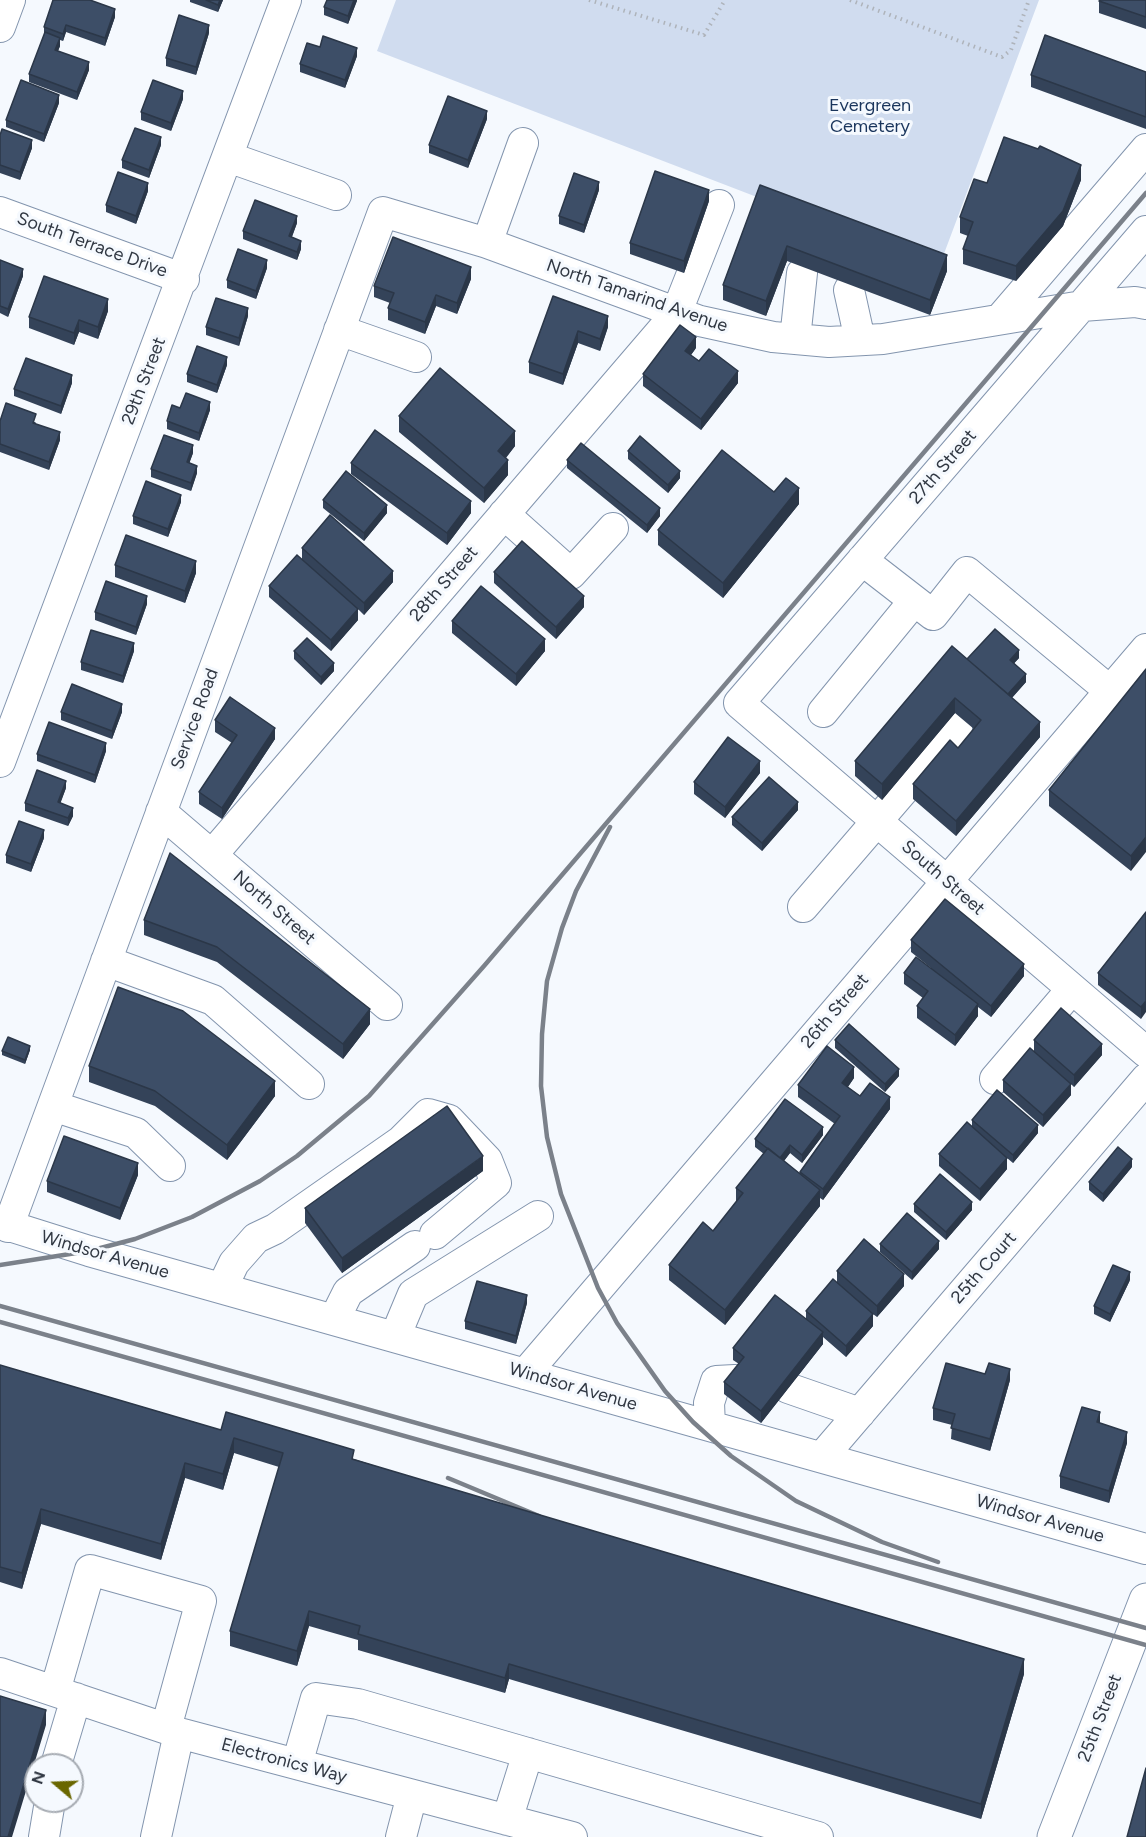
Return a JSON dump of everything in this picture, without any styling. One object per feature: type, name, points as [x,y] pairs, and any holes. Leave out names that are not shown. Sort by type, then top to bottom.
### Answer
[{"type":"main road","name":"25th Street","points":[[1054,1837],[1146,1600]]},
{"type":"street","points":[[0,27],[10,0]]},
{"type":"street","name":"29th Street","points":[[0,762],[184,279],[286,0]]},
{"type":"street","points":[[487,243],[523,143]]},
{"type":"street","points":[[1000,319],[1146,149]]},
{"type":"street","points":[[228,157],[336,195]]},
{"type":"street","name":"28th Street","points":[[212,855],[676,314],[719,205]]},
{"type":"street","name":"South Terrace Drive","points":[[0,212],[184,279]]},
{"type":"street","name":"North Tamarind Avenue","points":[[383,212],[487,243],[676,314],[736,331],[795,339],[829,342],[883,339],[1082,306],[1135,302],[1146,304]]},
{"type":"street","name":"Service Road","points":[[4,1225],[53,1106],[383,212]]},
{"type":"street","name":"27th Street","points":[[739,703],[1146,231]]},
{"type":"street","points":[[795,339],[802,273]]},
{"type":"street","points":[[849,290],[860,340]]},
{"type":"street","points":[[339,330],[416,357]]},
{"type":"street","points":[[504,514],[571,574],[613,528]]},
{"type":"street","points":[[862,560],[933,615],[967,572],[1110,691]]},
{"type":"street","points":[[823,712],[914,601]]},
{"type":"street","name":"26th Street","points":[[525,1374],[1146,649]]},
{"type":"street","name":"South Street","points":[[739,703],[1146,1052]]},
{"type":"street","points":[[803,907],[957,728]]},
{"type":"street","name":"North Street","points":[[161,812],[387,1005]]},
{"type":"street","points":[[106,961],[213,1000],[309,1084]]},
{"type":"street","points":[[995,1079],[1072,989]]},
{"type":"street","name":"25th Court","points":[[822,1457],[1146,1080]]},
{"type":"street","points":[[53,1106],[136,1133],[170,1166]]},
{"type":"street","points":[[222,1288],[234,1263],[256,1238],[275,1229],[401,1141],[428,1114],[449,1120],[487,1160],[496,1183],[425,1240],[348,1292],[334,1320]]},
{"type":"street","points":[[395,1337],[413,1294],[538,1216]]},
{"type":"street","name":"Windsor Avenue","points":[[4,1225],[1146,1549]]},
{"type":"street","points":[[710,1426],[709,1403],[716,1381],[735,1380]]},
{"type":"street","points":[[788,1388],[860,1413]]},
{"type":"street","points":[[58,1753],[66,1695],[90,1570],[201,1601],[173,1731],[156,1837]]},
{"type":"street","name":"Electronics Way","points":[[0,1673],[173,1731],[525,1828],[572,1837]]},
{"type":"street","points":[[297,1764],[316,1698],[358,1704],[528,1753],[756,1828],[818,1837]]},
{"type":"street","points":[[525,1828],[528,1753]]},
{"type":"street","points":[[401,1837],[412,1795]]},
{"type":"street","points":[[44,1837],[48,1813]]},
{"type":"path","points":[[589,0],[704,35],[725,0]]},
{"type":"path","points":[[850,0],[1002,57],[1011,50],[1029,0]]},
{"type":"green space","name":"Evergreen Cemetery","points":[[396,0],[1039,0],[939,267],[377,51]]},
{"type":"building","points":[[53,0],[90,0],[115,9],[105,38],[66,25],[63,34],[44,27]]},
{"type":"building","points":[[206,0],[220,0],[218,5]]},
{"type":"building","points":[[327,0],[354,0],[348,16],[324,7]]},
{"type":"building","points":[[1146,0],[1146,17],[1099,1]]},
{"type":"building","points":[[179,15],[209,25],[196,67],[166,58]]},
{"type":"building","points":[[45,32],[60,38],[55,50],[89,62],[77,92],[29,74]]},
{"type":"building","points":[[1045,35],[1146,72],[1146,117],[1031,75]]},
{"type":"building","points":[[323,36],[357,48],[345,80],[300,64],[307,43],[320,47]]},
{"type":"building","points":[[21,80],[59,95],[44,134],[6,120]]},
{"type":"building","points":[[153,80],[183,91],[171,123],[141,112]]},
{"type":"building","points":[[448,96],[487,111],[468,160],[429,145]]},
{"type":"building","points":[[135,128],[161,137],[149,170],[122,160]]},
{"type":"building","points":[[2,129],[32,140],[20,172],[0,165]]},
{"type":"building","points":[[1004,137],[1038,149],[1040,146],[1081,165],[1063,211],[1016,266],[963,249],[973,222],[960,217],[974,179],[987,183]]},
{"type":"building","points":[[655,171],[709,190],[684,261],[630,243]]},
{"type":"building","points":[[118,172],[148,183],[136,216],[106,205]]},
{"type":"building","points":[[574,173],[599,182],[584,225],[559,216]]},
{"type":"building","points":[[760,185],[947,255],[930,300],[787,246],[766,301],[723,285]]},
{"type":"building","points":[[255,200],[297,216],[289,236],[301,241],[297,252],[243,231]]},
{"type":"building","points":[[393,237],[471,267],[457,303],[436,295],[425,322],[388,308],[394,293],[374,286]]},
{"type":"building","points":[[238,249],[267,260],[256,291],[227,280]]},
{"type":"building","points":[[0,260],[23,269],[8,309],[0,306]]},
{"type":"building","points":[[44,276],[108,299],[98,327],[79,320],[74,333],[29,317]]},
{"type":"building","points":[[553,296],[608,316],[600,339],[578,331],[563,374],[529,362]]},
{"type":"building","points":[[216,298],[248,308],[239,338],[206,327]]},
{"type":"building","points":[[680,325],[696,337],[685,351],[699,361],[709,349],[738,371],[701,419],[643,374]]},
{"type":"building","points":[[197,346],[227,357],[217,385],[187,374]]},
{"type":"building","points":[[26,358],[72,375],[61,406],[14,389]]},
{"type":"building","points":[[440,368],[515,431],[498,451],[508,460],[484,488],[399,416]]},
{"type":"building","points":[[186,393],[210,402],[199,433],[167,421],[172,405],[180,408]]},
{"type":"building","points":[[6,403],[36,414],[33,423],[60,432],[49,462],[0,444],[0,421]]},
{"type":"building","points":[[375,430],[471,501],[447,533],[351,463]]},
{"type":"building","points":[[164,435],[193,445],[187,462],[197,466],[191,483],[151,469]]},
{"type":"building","points":[[640,436],[680,471],[668,485],[628,451]]},
{"type":"building","points":[[581,443],[660,508],[647,525],[567,460]]},
{"type":"building","points":[[722,450],[774,492],[786,478],[799,488],[723,583],[658,530]]},
{"type":"building","points":[[346,471],[387,505],[364,533],[323,500]]},
{"type":"building","points":[[146,481],[181,495],[168,529],[133,516]]},
{"type":"building","points":[[330,515],[393,571],[364,603],[302,548]]},
{"type":"building","points":[[126,535],[196,561],[185,591],[115,565]]},
{"type":"building","points":[[522,541],[584,596],[556,627],[494,572]]},
{"type":"building","points":[[297,555],[358,609],[331,640],[269,586]]},
{"type":"building","points":[[106,581],[147,596],[136,627],[95,612]]},
{"type":"building","points":[[481,586],[545,639],[516,674],[452,621]]},
{"type":"building","points":[[995,629],[1019,650],[1010,660],[1026,674],[1008,694],[967,659]]},
{"type":"building","points":[[91,630],[134,643],[123,676],[81,662]]},
{"type":"building","points":[[307,638],[334,663],[321,677],[294,651]]},
{"type":"building","points":[[952,646],[1040,722],[956,821],[913,784],[950,740],[958,748],[981,720],[955,698],[882,784],[855,761]]},
{"type":"building","points":[[1146,669],[1146,837],[1131,856],[1049,790]]},
{"type":"building","points":[[72,684],[122,704],[112,731],[61,712]]},
{"type":"building","points":[[230,697],[275,728],[222,808],[199,792],[237,735],[215,720]]},
{"type":"building","points":[[49,722],[106,743],[95,775],[37,754]]},
{"type":"building","points":[[728,737],[760,761],[725,807],[694,782]]},
{"type":"building","points":[[37,770],[66,781],[58,802],[73,808],[68,818],[25,803]]},
{"type":"building","points":[[769,777],[798,802],[762,843],[732,817]]},
{"type":"building","points":[[19,821],[44,830],[31,864],[6,855]]},
{"type":"building","points":[[170,853],[370,1009],[343,1044],[217,947],[144,920]]},
{"type":"building","points":[[945,899],[1024,964],[991,1006],[911,940]]},
{"type":"building","points":[[1146,912],[1146,1001],[1141,1007],[1098,973]]},
{"type":"building","points":[[916,957],[978,1004],[955,1035],[917,1006],[928,991],[904,973]]},
{"type":"building","points":[[118,987],[183,1011],[275,1081],[227,1145],[155,1091],[89,1066]]},
{"type":"building","points":[[1061,1008],[1102,1044],[1074,1075],[1034,1040]]},
{"type":"building","points":[[849,1024],[899,1069],[885,1084],[835,1040]]},
{"type":"building","points":[[8,1037],[30,1046],[25,1060],[2,1051]]},
{"type":"building","points":[[827,1046],[854,1067],[842,1083],[860,1096],[870,1083],[890,1097],[823,1189],[800,1172],[840,1116],[798,1085]]},
{"type":"building","points":[[1030,1048],[1071,1084],[1043,1115],[1003,1080]]},
{"type":"building","points":[[997,1090],[1038,1125],[1013,1155],[972,1120]]},
{"type":"building","points":[[785,1099],[823,1127],[802,1155],[790,1145],[780,1158],[755,1139]]},
{"type":"building","points":[[447,1106],[483,1156],[342,1258],[305,1208]]},
{"type":"building","points":[[967,1122],[1007,1158],[980,1189],[939,1154]]},
{"type":"building","points":[[64,1136],[138,1163],[120,1208],[47,1181]]},
{"type":"building","points":[[1118,1147],[1132,1159],[1103,1194],[1089,1182]]},
{"type":"building","points":[[768,1148],[820,1190],[725,1310],[669,1265],[703,1222],[713,1231],[743,1193],[736,1188]]},
{"type":"building","points":[[940,1174],[972,1202],[946,1232],[914,1204]]},
{"type":"building","points":[[907,1213],[939,1241],[912,1272],[880,1244]]},
{"type":"building","points":[[864,1239],[904,1274],[877,1306],[837,1271]]},
{"type":"building","points":[[1113,1265],[1130,1272],[1110,1314],[1094,1306]]},
{"type":"building","points":[[833,1279],[873,1314],[846,1346],[806,1311]]},
{"type":"building","points":[[477,1281],[527,1295],[516,1336],[465,1321]]},
{"type":"building","points":[[775,1295],[823,1332],[761,1411],[724,1382],[744,1357],[733,1348]]},
{"type":"building","points":[[946,1363],[985,1374],[989,1363],[1010,1369],[990,1439],[951,1428],[955,1414],[933,1408]]},
{"type":"building","points":[[0,1365],[221,1430],[226,1412],[354,1450],[352,1459],[1024,1659],[981,1804],[509,1664],[505,1678],[358,1634],[360,1626],[309,1611],[297,1651],[230,1631],[283,1453],[234,1438],[223,1474],[185,1463],[161,1544],[41,1509],[22,1573],[0,1567]]},
{"type":"building","points":[[1082,1407],[1100,1412],[1097,1422],[1127,1432],[1109,1491],[1060,1476]]},
{"type":"building","points":[[0,1696],[46,1710],[33,1753],[24,1753],[24,1784],[8,1837],[0,1837]]},
{"type":"building","points":[[1146,1768],[1146,1837],[1127,1837]]},
{"type":"railway","points":[[0,1265],[89,1251],[135,1239],[192,1217],[260,1181],[297,1156],[369,1096],[484,966],[1146,193]]},
{"type":"railway","points":[[610,827],[576,891],[562,928],[547,981],[542,1034],[541,1086],[547,1137],[561,1194],[598,1288],[617,1323],[665,1391],[693,1422],[731,1456],[796,1501],[882,1542],[938,1562]]},
{"type":"railway","points":[[0,1306],[1146,1628]]},
{"type":"railway","points":[[0,1322],[1146,1645]]},
{"type":"railway","points":[[448,1478],[539,1516]]}]
